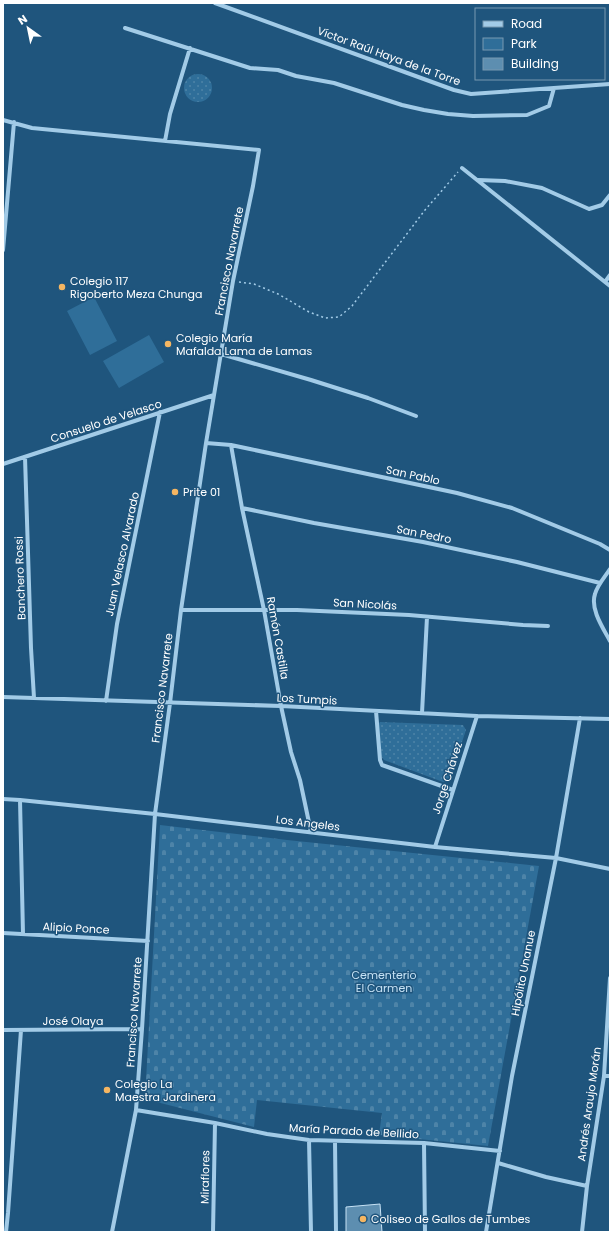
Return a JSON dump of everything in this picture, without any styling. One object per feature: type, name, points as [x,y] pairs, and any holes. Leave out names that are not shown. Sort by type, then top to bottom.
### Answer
[{"type":"street","name":"Víctor Raúl Haya de la Torre","points":[[215,3],[454,90],[471,94],[610,84]]},
{"type":"street","points":[[125,28],[250,68],[278,70],[296,76],[334,83],[402,105],[448,114],[473,116],[527,115],[549,106],[554,88]]},
{"type":"street","points":[[3,120],[32,128],[164,141],[170,114],[190,48]]},
{"type":"street","points":[[3,250],[14,122]]},
{"type":"street","name":"Francisco Navarrete","points":[[112,1232],[136,1110],[155,814],[181,610],[206,443],[233,281],[260,150],[164,141]]},
{"type":"street","points":[[462,168],[610,286]]},
{"type":"street","points":[[477,180],[505,181],[542,188],[589,209],[602,205],[610,195]]},
{"type":"street","points":[[605,282],[610,276]]},
{"type":"street","points":[[221,354],[368,398],[416,416]]},
{"type":"street","name":"Consuelo de Velasco","points":[[3,464],[214,395]]},
{"type":"street","name":"Juan Velasco Alvarado","points":[[106,701],[117,624],[160,412]]},
{"type":"street","name":"San Pablo","points":[[206,443],[231,445],[457,493],[505,506],[600,544],[610,550]]},
{"type":"street","name":"Ramón Castilla","points":[[231,445],[242,508],[264,610],[281,706],[291,752],[300,780],[311,832]]},
{"type":"street","name":"Banchero Rossi","points":[[25,457],[34,698]]},
{"type":"street","name":"San Pedro","points":[[242,508],[314,523],[423,542],[517,562],[600,583]]},
{"type":"street","points":[[610,569],[600,583],[595,594],[594,603],[596,612],[610,642]]},
{"type":"street","name":"San Nicolás","points":[[181,610],[297,610],[409,614],[523,626],[548,626]]},
{"type":"street","points":[[422,713],[427,617]]},
{"type":"street","name":"Los Tumpis","points":[[3,697],[281,706],[477,716],[610,719]]},
{"type":"street","points":[[376,711],[380,760],[382,765],[453,790]]},
{"type":"street","name":"Jorge Chávez","points":[[435,847],[477,716]]},
{"type":"street","name":"Hipólito Unanue","points":[[486,1232],[512,1076],[556,858],[580,718]]},
{"type":"street","name":"Los Angeles","points":[[3,799],[155,814],[435,847],[556,858],[610,869]]},
{"type":"street","points":[[20,800],[23,934]]},
{"type":"street","name":"Alipio Ponce","points":[[3,933],[148,941]]},
{"type":"street","name":"Andrés Araujo Morán","points":[[582,1232],[587,1186],[604,1076],[610,978]]},
{"type":"street","name":"José Olaya","points":[[3,1030],[142,1029]]},
{"type":"street","points":[[6,1232],[21,1030]]},
{"type":"street","points":[[604,1076],[610,1076]]},
{"type":"street","name":"María Parado de Bellido","points":[[136,1110],[309,1140],[424,1143],[500,1151]]},
{"type":"street","name":"Miraflores","points":[[213,1232],[215,1123]]},
{"type":"street","points":[[309,1140],[311,1232]]},
{"type":"street","points":[[335,1141],[336,1232]]},
{"type":"street","points":[[424,1143],[425,1232]]},
{"type":"street","points":[[498,1163],[546,1177],[587,1186]]},
{"type":"street","points":[[3,1213],[8,1213]]},
{"type":"path","points":[[233,281],[254,284],[278,294],[309,312],[325,318],[339,317],[352,306],[425,210],[462,168]]},
{"type":"green space","points":[[198,74],[208,78],[212,88],[208,98],[198,102],[188,98],[184,88],[188,78]]},
{"type":"green space","points":[[94,297],[117,341],[90,355],[67,311]]},
{"type":"green space","points":[[149,335],[164,362],[119,388],[103,361]]},
{"type":"green space","points":[[380,722],[463,725],[466,730],[449,781],[443,782],[384,760],[381,756],[377,725]]},
{"type":"green space","name":"Cementerio El Carmen","points":[[160,825],[287,840],[539,866],[488,1146],[379,1135],[382,1113],[257,1100],[254,1127],[145,1099]]},
{"type":"building","name":"Coliseo de Gallos de Tumbes","points":[[380,1204],[382,1232],[346,1232],[346,1207]]},
{"type":"place","name":"Colegio 117 Rigoberto Meza Chunga","points":[[62,287]]},
{"type":"place","name":"Colegio María Mafalda Lama de Lamas","points":[[168,344]]},
{"type":"place","name":"Prite 01","points":[[175,492]]},
{"type":"place","name":"Colegio La Maestra Jardinera","points":[[107,1090]]},
{"type":"place","name":"Coliseo de Gallos de Tumbes","points":[[363,1219]]}]
